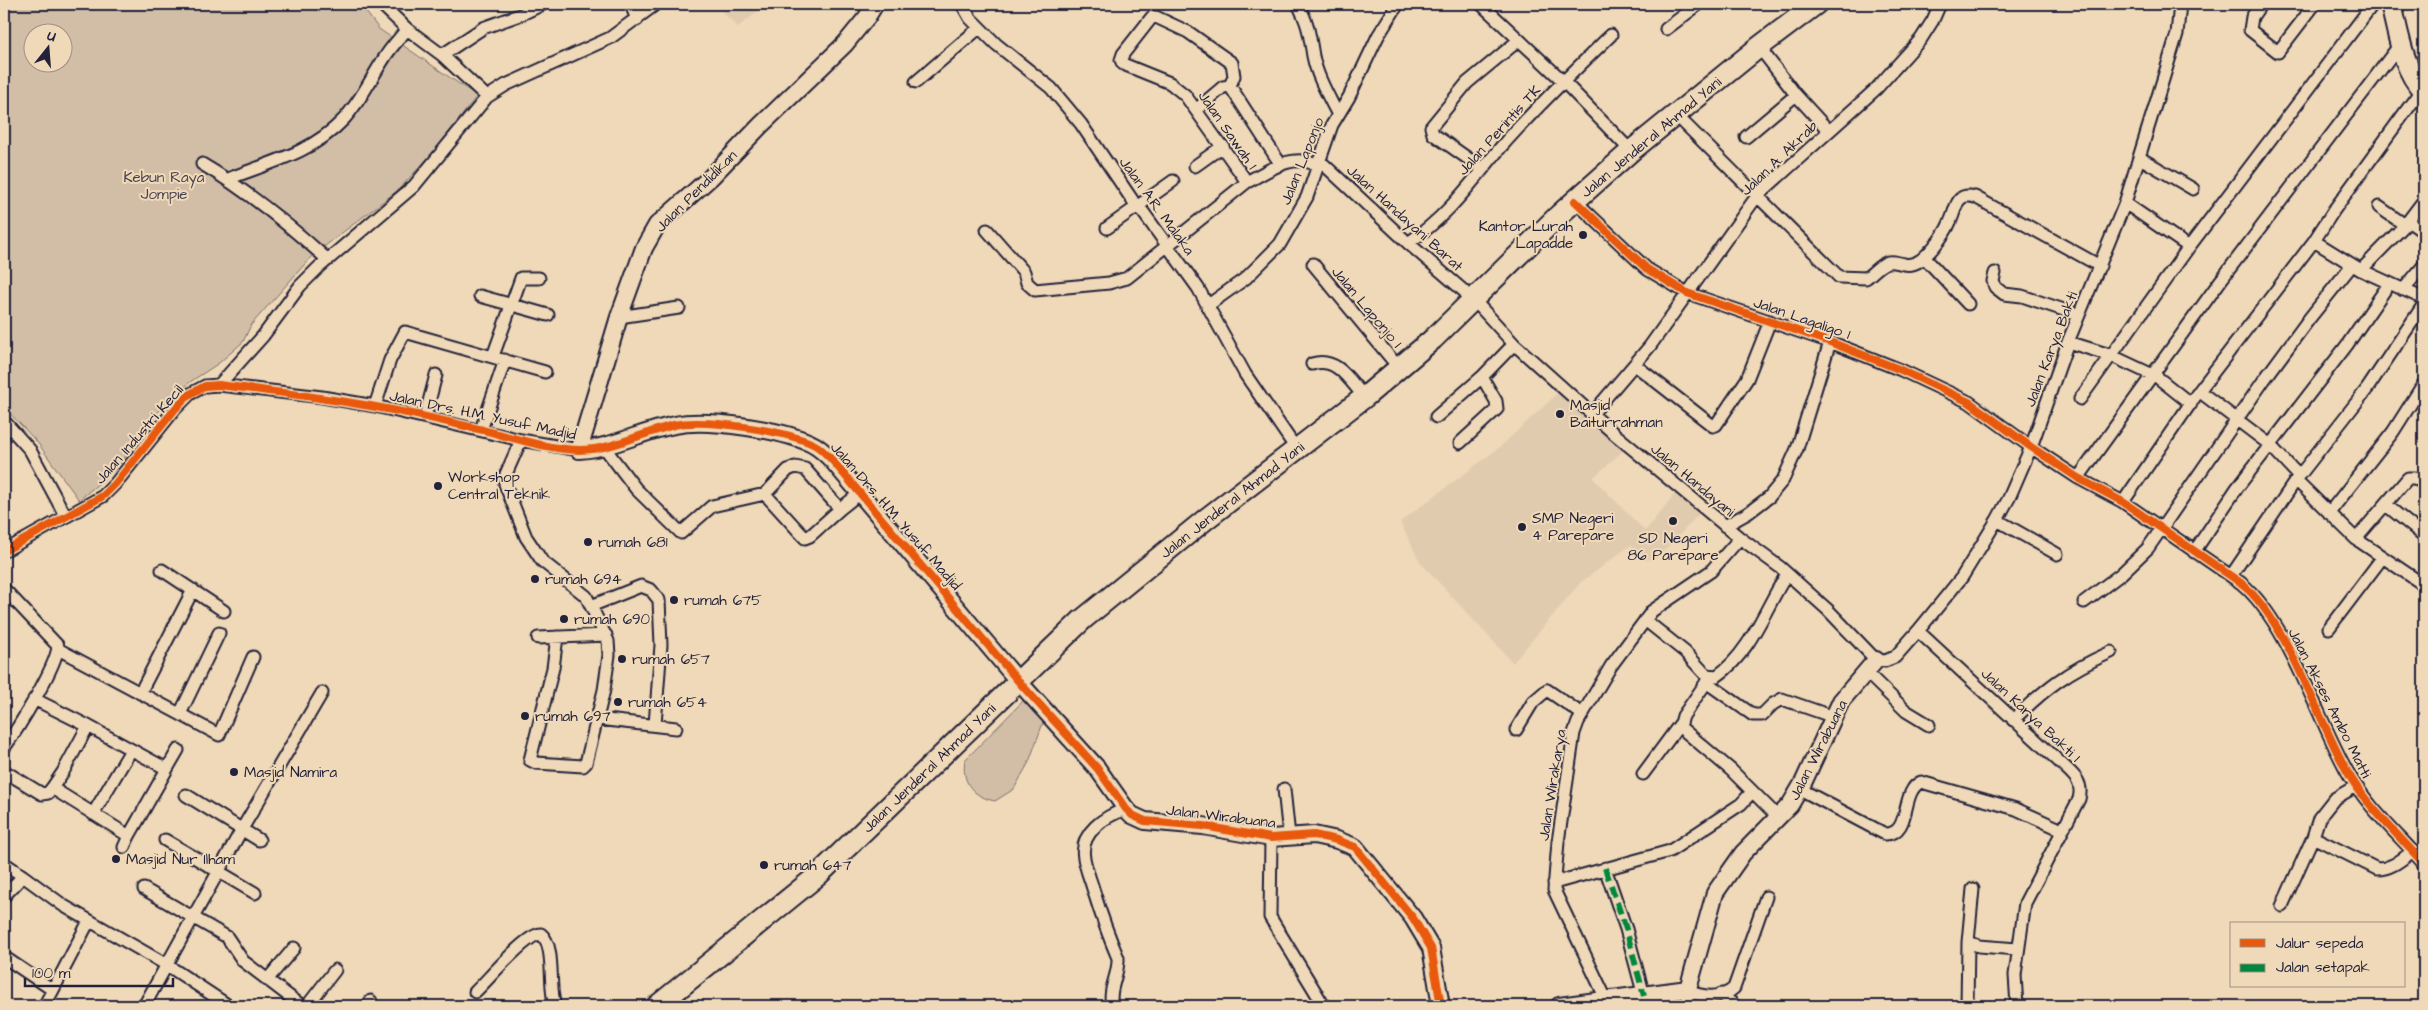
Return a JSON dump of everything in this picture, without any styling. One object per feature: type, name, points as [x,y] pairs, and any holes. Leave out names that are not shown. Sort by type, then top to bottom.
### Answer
[{"type":"highway","name":"Jalan Jenderal Ahmad Yani","points":[[657,1006],[810,882],[1082,620],[1206,519],[1298,450],[1399,368],[1433,339],[1472,298],[1574,201],[1630,151],[1759,47],[1816,4]]},
{"type":"highway","points":[[2391,4],[2401,43],[2415,80],[2423,90]]},
{"type":"street","points":[[381,4],[407,30],[442,55],[487,98]]},
{"type":"street","points":[[442,55],[483,28],[543,4]]},
{"type":"street","points":[[631,4],[636,20]]},
{"type":"street","points":[[219,385],[263,336],[300,286],[414,186],[487,98],[506,85],[610,38],[656,4]]},
{"type":"street","name":"Jalan Pendidikan","points":[[579,450],[619,317],[644,248],[657,225],[711,177],[760,126],[845,44],[875,4]]},
{"type":"street","name":"Jalan A.R. Malaka","points":[[962,4],[970,18],[979,28],[1051,88],[1081,124],[1137,207],[1167,244],[1198,288],[1245,374],[1298,450]]},
{"type":"street","points":[[1298,4],[1310,29],[1313,56],[1320,79],[1338,115]]},
{"type":"street","name":"Jalan Laponjo","points":[[1207,306],[1246,278],[1280,244],[1307,197],[1318,163],[1338,115],[1378,36],[1398,4]]},
{"type":"street","points":[[1481,4],[1563,81],[1630,151]]},
{"type":"street","points":[[1666,29],[1700,4]]},
{"type":"street","name":"Jalan A. Akrab","points":[[1592,414],[1634,365],[1757,196],[1828,130],[1876,89],[1921,39],[1936,15],[1940,4]]},
{"type":"street","name":"Jalan Karya Bakti","points":[[1871,666],[1895,657],[1918,631],[1962,577],[1998,520],[2031,447],[2068,342],[2125,203],[2177,34],[2180,4]]},
{"type":"street","points":[[2261,4],[2252,17],[2250,30],[2278,52],[2316,4]]},
{"type":"street","points":[[2080,399],[2189,247],[2373,4]]},
{"type":"street","name":"Jalan Sawah 1","points":[[987,230],[1024,272],[1030,287],[1044,291],[1109,283],[1127,278],[1167,244],[1247,182],[1197,109],[1185,95],[1170,83],[1123,64],[1121,60],[1124,54],[1152,17],[1156,17],[1188,32],[1232,63],[1234,76],[1230,86]]},
{"type":"street","points":[[916,82],[979,28]]},
{"type":"street","points":[[228,179],[277,162],[308,147],[329,133],[343,120],[358,100],[385,56],[407,30]]},
{"type":"street","name":"Jalan Perintis TK","points":[[1408,243],[1432,227],[1449,210],[1483,169],[1563,81],[1610,34]]},
{"type":"street","points":[[1483,169],[1433,134],[1431,127],[1467,83],[1519,40]]},
{"type":"street","points":[[2078,478],[2151,375],[2401,43]]},
{"type":"street","points":[[1759,47],[1796,95],[1828,130]]},
{"type":"street","points":[[1197,109],[1223,87],[1230,86],[1281,165]]},
{"type":"street","points":[[2123,502],[2199,391],[2314,241],[2334,210],[2423,90]]},
{"type":"street","points":[[1746,137],[1796,95]]},
{"type":"street","points":[[1675,114],[1839,277],[1866,278],[1884,264],[1891,262],[1907,265],[1915,264],[1924,257],[1945,232],[1951,221],[1956,203],[1962,196],[1968,195],[1975,197],[2100,266]]},
{"type":"street","points":[[1195,166],[1223,146]]},
{"type":"street","points":[[2140,158],[2193,189]]},
{"type":"street","points":[[1247,182],[1281,165],[1302,160],[1318,163]]},
{"type":"street","name":"Jalan Handayani Barat","points":[[1318,163],[1472,298]]},
{"type":"street","points":[[202,164],[228,179],[282,220],[328,260]]},
{"type":"street","points":[[1107,228],[1173,181]]},
{"type":"street","points":[[2084,602],[2140,557],[2236,419],[2309,319],[2356,268],[2407,223],[2424,200]]},
{"type":"street","name":"Jalan Lagaligo 1","points":[[1574,201],[1647,270],[1687,293],[1830,342],[1901,370],[1969,402],[2031,447]]},
{"type":"street","points":[[2125,203],[2189,247]]},
{"type":"street","points":[[2379,207],[2424,232]]},
{"type":"street","points":[[2314,241],[2356,268],[2424,299]]},
{"type":"street","points":[[1924,257],[1968,304]]},
{"type":"street","name":"Jalan Laponjo 1","points":[[1313,264],[1399,368]]},
{"type":"street","points":[[2403,290],[2424,265]]},
{"type":"street","points":[[1995,273],[1993,281],[2004,294],[2022,296],[2079,315]]},
{"type":"street","points":[[493,356],[521,278],[539,278]]},
{"type":"street","points":[[2194,552],[2269,444],[2336,359],[2389,284]]},
{"type":"street","points":[[480,296],[548,315]]},
{"type":"street","name":"Jalan Handayani","points":[[1472,298],[1514,344],[1592,414],[1828,610],[1906,711],[1929,725]]},
{"type":"street","points":[[2231,576],[2297,478],[2368,389],[2424,304]]},
{"type":"street","points":[[619,317],[679,308]]},
{"type":"street","points":[[1634,365],[1713,426],[1716,425],[1747,379],[1770,321]]},
{"type":"street","points":[[375,406],[390,360],[405,332],[545,372]]},
{"type":"street","points":[[1725,526],[1748,513],[1769,497],[1783,480],[1797,449],[1830,342]]},
{"type":"street","points":[[2068,342],[2110,355],[2151,375],[2191,404]]},
{"type":"street","points":[[1436,417],[1482,378],[1514,344]]},
{"type":"street","points":[[481,430],[505,360]]},
{"type":"street","points":[[1312,364],[1321,361],[1340,368],[1364,397]]},
{"type":"street","points":[[425,417],[436,375]]},
{"type":"street","points":[[1460,443],[1497,408],[1496,401],[1482,378]]},
{"type":"street","points":[[2329,513],[2393,432],[2424,383]]},
{"type":"street","name":"Jalan Drs. H.M. Yusuf Madjid","points":[[219,385],[322,397],[375,406],[521,440],[579,450],[604,447],[676,424],[714,423],[768,432],[809,443],[823,451],[860,493],[1019,682]]},
{"type":"street","name":"Jalan Industri Kecil","points":[[4,551],[65,515],[103,496],[115,484],[175,409],[190,394],[206,386],[219,385]]},
{"type":"street","points":[[2199,391],[2269,444],[2329,513],[2356,539],[2424,585]]},
{"type":"street","points":[[4,421],[30,450],[65,515]]},
{"type":"street","points":[[521,440],[505,479],[508,494],[526,537],[537,555],[582,592],[606,635],[609,655],[598,719],[584,766],[531,761],[553,668],[557,637]]},
{"type":"street","points":[[604,447],[636,489],[681,532],[712,506],[765,494],[791,468],[801,467],[807,471],[840,509]]},
{"type":"street","name":"Jalan Akses Ambo Matti","points":[[2031,447],[2078,478],[2123,502],[2231,576],[2256,596],[2286,645],[2328,735],[2356,786],[2424,864]]},
{"type":"street","points":[[2356,539],[2408,478],[2415,478],[2424,484]]},
{"type":"street","points":[[765,494],[805,538],[810,536],[860,493]]},
{"type":"street","points":[[2386,505],[2424,536]]},
{"type":"street","points":[[1998,520],[2057,554]]},
{"type":"street","name":"Jalan Wirakarya","points":[[1606,999],[1561,907],[1554,883],[1574,733],[1582,714],[1611,666],[1645,620],[1659,604],[1711,571],[1740,538]]},
{"type":"street","points":[[2329,628],[2382,558]]},
{"type":"street","points":[[162,570],[224,611]]},
{"type":"street","points":[[1643,774],[1650,762],[1680,724],[1708,678],[1722,672],[1755,632],[1787,574]]},
{"type":"street","points":[[591,606],[641,586],[651,590],[659,600],[661,644],[655,725]]},
{"type":"street","points":[[4,589],[35,620],[58,646],[58,649],[219,735],[253,657]]},
{"type":"street","points":[[140,693],[193,590]]},
{"type":"street","points":[[1645,620],[1685,652],[1708,678],[1753,715],[1762,715],[1773,704],[1782,700],[1834,717]]},
{"type":"street","name":"Jalan Karya Bakti 1","points":[[1918,631],[2065,767],[2080,783],[2082,790],[2025,903],[2017,949],[2016,1000],[2012,1006]]},
{"type":"street","points":[[180,714],[218,633]]},
{"type":"street","points":[[538,638],[606,635]]},
{"type":"street","points":[[4,748],[34,699],[58,649]]},
{"type":"street","points":[[2012,720],[2040,694],[2068,672],[2111,652]]},
{"type":"street","name":"Jalan Wirabuana","points":[[1688,998],[1715,893],[1743,853],[1779,818],[1800,789],[1843,698],[1871,666]]},
{"type":"street","name":"Jalan Wirabuana","points":[[1019,682],[1098,768],[1126,809],[1145,821],[1203,826],[1271,838],[1314,835],[1333,839],[1359,850],[1413,918],[1431,948],[1441,1006]]},
{"type":"street","points":[[1516,730],[1533,702],[1544,690],[1550,690],[1582,714]]},
{"type":"street","points":[[144,1006],[242,829],[322,693]]},
{"type":"street","points":[[34,699],[167,769]]},
{"type":"street","points":[[598,719],[676,728]]},
{"type":"street","points":[[1680,724],[1684,731],[1731,770],[1779,818]]},
{"type":"street","points":[[4,771],[42,794],[48,793],[64,772],[88,726]]},
{"type":"street","points":[[93,814],[132,750]]},
{"type":"street","points":[[124,846],[178,750]]},
{"type":"street","points":[[1800,789],[1885,834],[1891,834],[1899,829],[1913,788],[1921,782],[2016,809],[2062,830]]},
{"type":"street","points":[[2282,906],[2324,809],[2334,799],[2356,786]]},
{"type":"street","points":[[52,788],[130,836]]},
{"type":"street","points":[[1284,789],[1289,836]]},
{"type":"street","points":[[1554,883],[1670,851],[1740,804],[1752,792]]},
{"type":"street","points":[[186,795],[259,840]]},
{"type":"street","points":[[1112,1006],[1111,987],[1118,968],[1118,958],[1095,896],[1084,855],[1087,839],[1092,829],[1102,821],[1126,809]]},
{"type":"street","points":[[2313,836],[2377,869],[2385,869],[2413,851]]},
{"type":"street","points":[[1271,838],[1270,917],[1324,1006]]},
{"type":"street","points":[[165,840],[255,893]]},
{"type":"street","points":[[4,863],[89,921],[167,965],[228,1006]]},
{"type":"street","points":[[1605,868],[1626,929],[1644,996]]},
{"type":"street","points":[[4,896],[22,876]]},
{"type":"street","points":[[144,889],[194,916],[227,937],[240,958],[302,1006]]},
{"type":"street","points":[[1967,1006],[1968,942],[1974,889]]},
{"type":"street","points":[[1561,1006],[1606,999],[1644,996],[1688,998],[1728,993],[1734,988],[1766,897]]},
{"type":"street","points":[[44,1006],[89,921]]},
{"type":"street","points":[[475,992],[524,943],[535,934],[541,934],[548,943],[550,994],[555,1006]]},
{"type":"street","points":[[1968,942],[1979,946],[2017,949]]},
{"type":"street","points":[[267,980],[294,948]]},
{"type":"street","points":[[4,957],[53,990]]},
{"type":"street","points":[[307,1006],[335,970]]},
{"type":"street","points":[[1721,994],[1735,1006]]},
{"type":"shaded area","points":[[714,4],[763,4],[761,9],[738,27]]},
{"type":"shaded area","name":"SMP Negeri 4 Parepare","points":[[1561,390],[1625,449],[1593,478],[1645,531],[1677,491],[1702,511],[1658,557],[1646,560],[1631,545],[1580,583],[1513,663],[1420,562],[1400,522],[1500,447]]},
{"type":"green space","name":"Kebun Raya Jompie","points":[[4,4],[360,4],[379,29],[477,96],[431,155],[398,190],[312,256],[251,325],[243,342],[219,363],[190,382],[158,412],[117,468],[79,500],[37,442],[4,407]]},
{"type":"green space","points":[[1027,697],[1044,720],[1029,762],[1014,789],[995,801],[980,796],[967,782],[964,768],[965,760]]},
{"type":"marked path","points":[[1605,868],[1626,929],[1644,996]]},
{"type":"cycle path","points":[[1575,201],[1647,269],[1687,293],[1830,342],[1901,370],[1969,402],[2031,447],[2078,478],[2123,502],[2241,583],[2258,600],[2287,645],[2335,749],[2355,784],[2373,808],[2424,864]]},
{"type":"cycle path","points":[[4,551],[103,496],[115,484],[175,409],[190,394],[205,386],[219,385],[293,394],[368,406],[417,415],[519,440],[567,449],[579,450],[603,447],[662,428],[688,423],[745,427],[802,440],[815,445],[832,460],[1019,682],[1097,768],[1132,815],[1145,821],[1203,826],[1271,838],[1314,835],[1337,840],[1355,847],[1413,918],[1431,948],[1441,1006]]},
{"type":"place","name":"Kantor Lurah Lapadde","points":[[1583,235]]},
{"type":"place","name":"Masjid Baiturrahman","points":[[1560,414]]},
{"type":"place","name":"Workshop Central Teknik","points":[[438,486]]},
{"type":"place","name":"SD Negeri 86 Parepare","points":[[1673,521]]},
{"type":"place","name":"SMP Negeri 4 Parepare","points":[[1522,527]]},
{"type":"place","name":"rumah 681","points":[[588,542]]},
{"type":"place","name":"rumah 694","points":[[535,579]]},
{"type":"place","name":"rumah 675","points":[[674,600]]},
{"type":"place","name":"rumah 690","points":[[564,619]]},
{"type":"place","name":"rumah 657","points":[[622,659]]},
{"type":"place","name":"rumah 654","points":[[618,702]]},
{"type":"place","name":"rumah 697","points":[[525,716]]},
{"type":"place","name":"Masjid Namira","points":[[234,772]]},
{"type":"place","name":"Masjid Nur Ilham","points":[[116,859]]},
{"type":"place","name":"rumah 647","points":[[764,865]]}]
